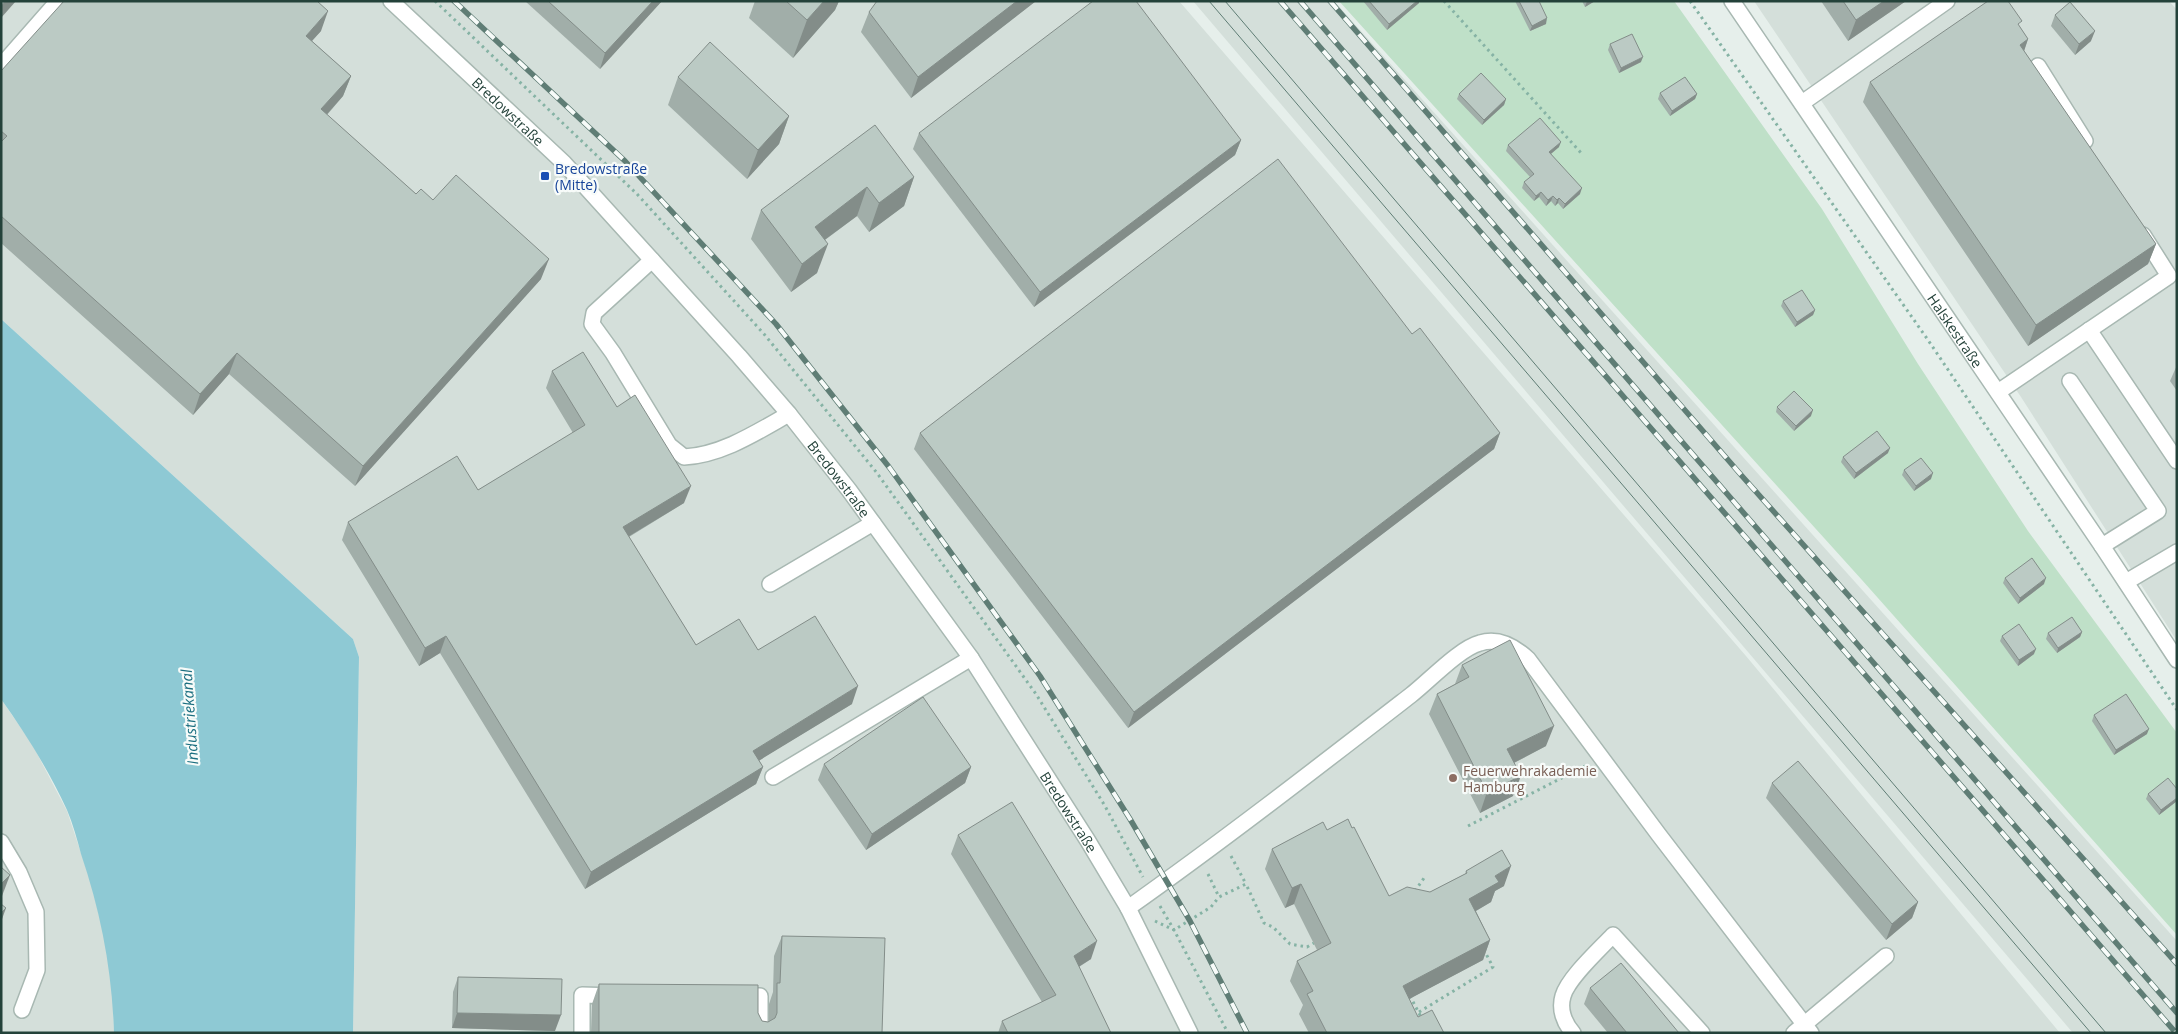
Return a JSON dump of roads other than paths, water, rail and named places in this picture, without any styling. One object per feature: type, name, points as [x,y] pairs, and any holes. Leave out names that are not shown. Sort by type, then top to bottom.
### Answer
[{"type":"street","points":[[1,66],[58,1]]},
{"type":"street","name":"Bredowstraße","points":[[390,1],[564,163],[789,414],[874,523],[971,658],[1088,841],[1128,908],[1190,1033]]},
{"type":"street","name":"Halskestraße","points":[[1732,1],[2102,546],[2177,660]]},
{"type":"street","points":[[1802,103],[1947,1]]},
{"type":"street","points":[[2038,66],[2090,150]]},
{"type":"street","points":[[1998,392],[2089,330],[2173,282],[2138,226]]},
{"type":"street","points":[[652,260],[594,312],[592,324],[613,353],[669,444],[684,457],[696,456],[749,438],[789,414]]},
{"type":"street","points":[[2089,330],[2177,461]]},
{"type":"street","points":[[2070,381],[2158,511],[2102,546]]},
{"type":"street","points":[[770,584],[874,523]]},
{"type":"street","points":[[2126,582],[2177,552]]},
{"type":"street","points":[[1128,908],[1223,840],[1412,695],[1469,647],[1481,642],[1505,643],[1516,648],[1528,659],[1803,1030],[1886,956]]},
{"type":"street","points":[[773,777],[971,658]]},
{"type":"street","points":[[1,842],[19,872],[36,912],[37,970],[22,1010]]},
{"type":"street","points":[[1573,1033],[1562,1013],[1563,996],[1575,976],[1613,934],[1702,1033]]},
{"type":"street","points":[[582,1033],[582,996],[632,996]]},
{"type":"street","points":[[721,996],[760,996],[760,1033]]},
{"type":"water","name":"Industriekanal","points":[[1,319],[353,639],[359,657],[353,1033],[114,1033],[111,987],[100,920],[73,826],[60,795],[45,767],[1,699]]},
{"type":"tram line","points":[[1209,1],[2091,1033]]},
{"type":"tram line","points":[[1225,1],[2106,1033]]},
{"type":"railway","points":[[454,1],[625,161],[776,324],[889,467],[1040,676],[1130,819],[1190,921],[1247,1033]]},
{"type":"railway","points":[[1280,1],[2176,1033]]},
{"type":"railway","points":[[1300,1],[2177,1013]]},
{"type":"railway","points":[[1330,1],[1742,476],[2177,964]]},
{"type":"place","name":"Bredowstraße (Mitte)","points":[[545,176]]},
{"type":"place","name":"Feuerwehrakademie Hamburg","points":[[1453,778]]}]
